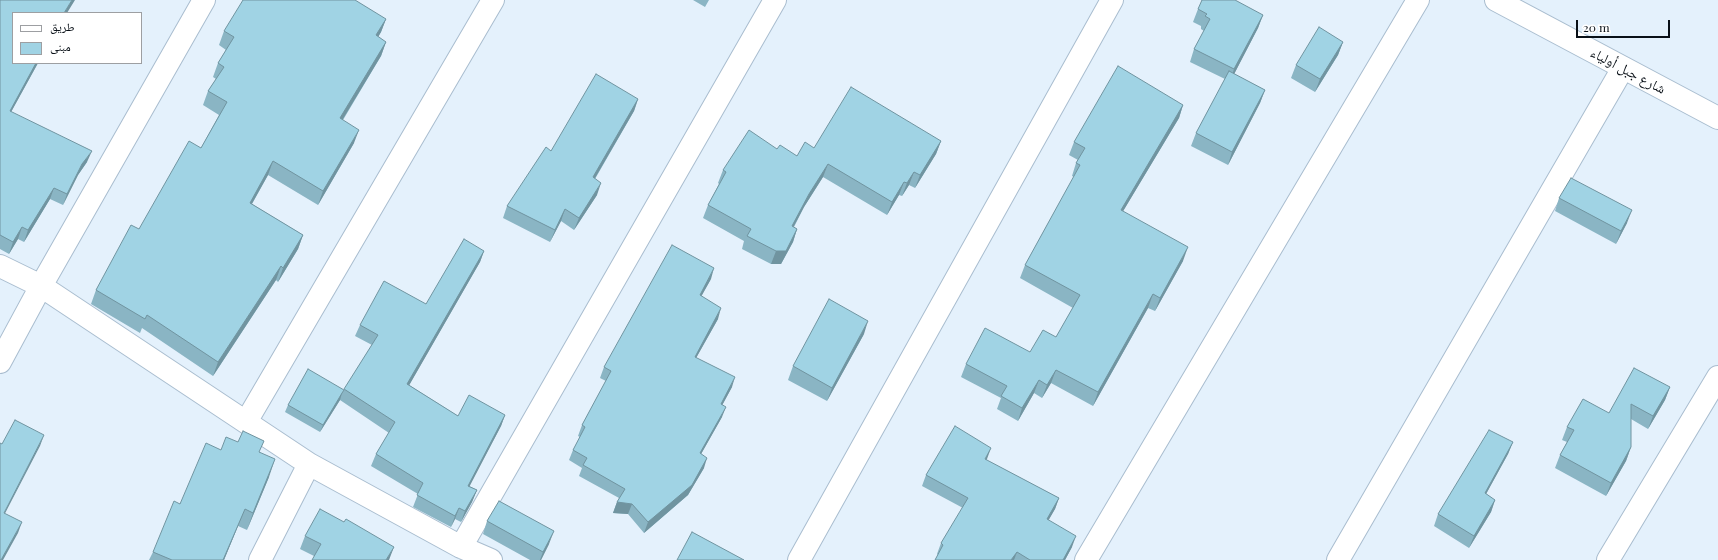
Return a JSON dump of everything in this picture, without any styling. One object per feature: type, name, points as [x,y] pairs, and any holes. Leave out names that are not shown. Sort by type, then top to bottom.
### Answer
[{"type":"main road","points":[[0,362],[41,286],[204,0]]},
{"type":"main road","points":[[246,422],[493,0]]},
{"type":"main road","points":[[461,547],[775,0]]},
{"type":"main road","points":[[799,560],[1112,0]]},
{"type":"main road","points":[[1086,560],[1418,0]]},
{"type":"main road","name":"شارع جبل أولياء","points":[[1496,0],[1718,118]]},
{"type":"main road","points":[[1338,560],[1623,68]]},
{"type":"main road","points":[[0,266],[41,286],[309,464],[461,547],[491,560]]},
{"type":"main road","points":[[1608,560],[1718,377]]},
{"type":"main road","points":[[260,560],[309,464]]},
{"type":"building","points":[[0,0],[72,0],[65,12],[12,12],[12,64],[35,64],[10,111],[92,151],[82,164],[67,194],[54,188],[28,230],[22,227],[13,242],[0,235]]},
{"type":"building","points":[[243,0],[355,0],[386,19],[376,35],[386,42],[340,118],[359,130],[323,191],[273,161],[250,203],[303,235],[283,268],[281,266],[218,362],[147,315],[145,319],[96,290],[131,225],[139,229],[189,141],[201,148],[227,102],[208,91],[224,67],[218,63],[234,37],[224,31]]},
{"type":"building","points":[[1202,0],[1235,0],[1263,15],[1234,69],[1194,49],[1210,19],[1205,16],[1207,14],[1198,9]]},
{"type":"building","points":[[1319,27],[1343,42],[1320,79],[1296,65]]},
{"type":"building","points":[[1118,66],[1183,105],[1121,210],[1188,247],[1160,298],[1153,294],[1098,392],[1056,370],[1047,385],[1039,380],[1022,408],[1001,396],[1007,386],[966,364],[985,328],[1030,352],[1043,330],[1056,337],[1080,295],[1025,265],[1080,165],[1076,163],[1085,148],[1074,142]]},
{"type":"building","points":[[1229,71],[1265,90],[1232,152],[1196,133]]},
{"type":"building","points":[[596,74],[638,99],[593,177],[601,183],[579,218],[565,209],[555,230],[507,206],[546,147],[551,151]]},
{"type":"building","points":[[851,87],[941,141],[920,175],[914,172],[907,183],[904,182],[892,202],[828,164],[809,194],[792,226],[797,229],[786,251],[776,251],[747,236],[751,229],[708,205],[726,172],[723,170],[749,130],[777,149],[780,145],[797,156],[805,142],[814,148]]},
{"type":"building","points":[[1571,178],[1632,210],[1621,231],[1559,198]]},
{"type":"building","points":[[464,239],[484,251],[407,384],[458,416],[469,395],[505,415],[468,486],[477,490],[465,511],[459,508],[455,516],[417,495],[423,483],[376,454],[395,422],[344,389],[378,335],[360,325],[384,281],[426,304]]},
{"type":"building","points":[[672,245],[714,268],[700,295],[721,308],[695,357],[735,377],[721,404],[726,407],[700,453],[707,458],[692,485],[648,522],[632,504],[617,502],[625,489],[583,465],[587,458],[573,450],[585,427],[582,425],[611,371],[604,367]]},
{"type":"building","points":[[829,299],[868,321],[832,388],[793,366]]},
{"type":"building","points":[[1634,368],[1670,387],[1653,416],[1631,404],[1631,447],[1611,483],[1560,455],[1574,430],[1567,427],[1583,399],[1609,413]]},
{"type":"building","points":[[308,369],[344,390],[323,425],[288,405]]},
{"type":"building","points":[[15,420],[44,435],[4,513],[22,522],[0,560],[0,443],[2,444]]},
{"type":"building","points":[[955,426],[991,448],[985,459],[1059,498],[1047,519],[1076,536],[1063,560],[1030,560],[1017,552],[1011,560],[935,560],[943,545],[941,543],[968,498],[926,475]]},
{"type":"building","points":[[1489,430],[1513,442],[1485,493],[1495,500],[1474,536],[1438,514]]},
{"type":"building","points":[[243,431],[264,441],[259,452],[275,459],[253,513],[245,509],[223,560],[172,560],[153,552],[174,501],[180,504],[206,443],[221,450],[226,437],[238,442]]},
{"type":"building","points":[[499,501],[554,531],[543,552],[487,521]]},
{"type":"building","points":[[320,509],[344,522],[346,519],[394,547],[386,560],[312,560],[321,544],[305,536]]},
{"type":"building","points":[[692,532],[744,560],[677,560]]}]
